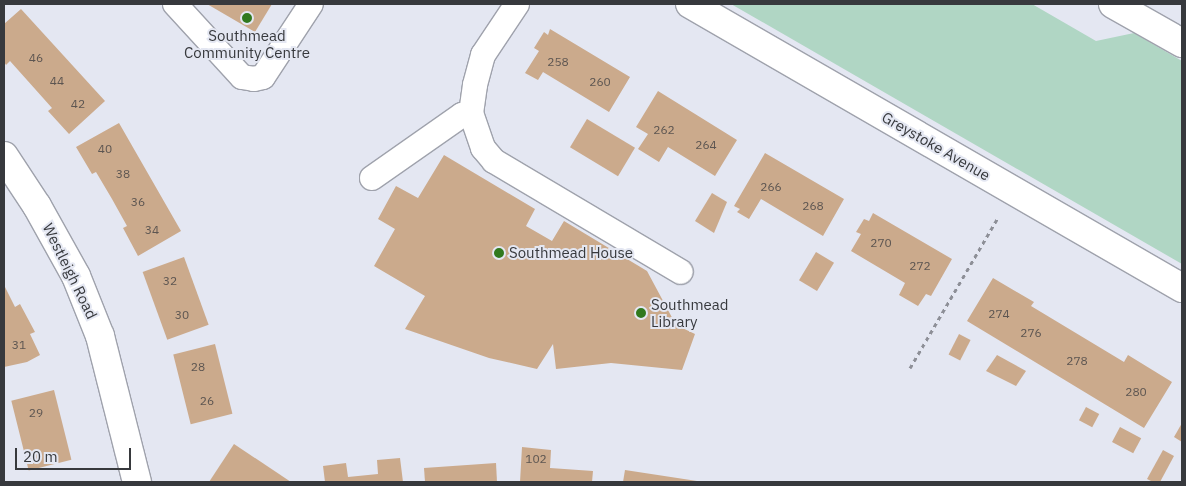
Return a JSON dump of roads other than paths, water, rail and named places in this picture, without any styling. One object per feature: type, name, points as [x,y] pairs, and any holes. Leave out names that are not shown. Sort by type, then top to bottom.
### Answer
[{"type":"street","name":"Greystoke Avenue","points":[[690,4],[1182,288]]},
{"type":"street","points":[[1113,4],[1182,43]]},
{"type":"street","name":"Westleigh Road","points":[[4,156],[37,206],[76,276],[100,336],[137,482]]},
{"type":"lane","points":[[175,4],[242,77],[254,79],[263,77],[311,4]]},
{"type":"lane","points":[[517,4],[483,55],[471,113],[479,140],[494,161],[681,272]]},
{"type":"lane","points":[[372,178],[462,114],[471,113]]},
{"type":"place","name":"Southmead Community Centre","points":[[247,18]]},
{"type":"place","name":"Southmead House","points":[[499,253]]},
{"type":"place","name":"Southmead Library","points":[[641,313]]}]
